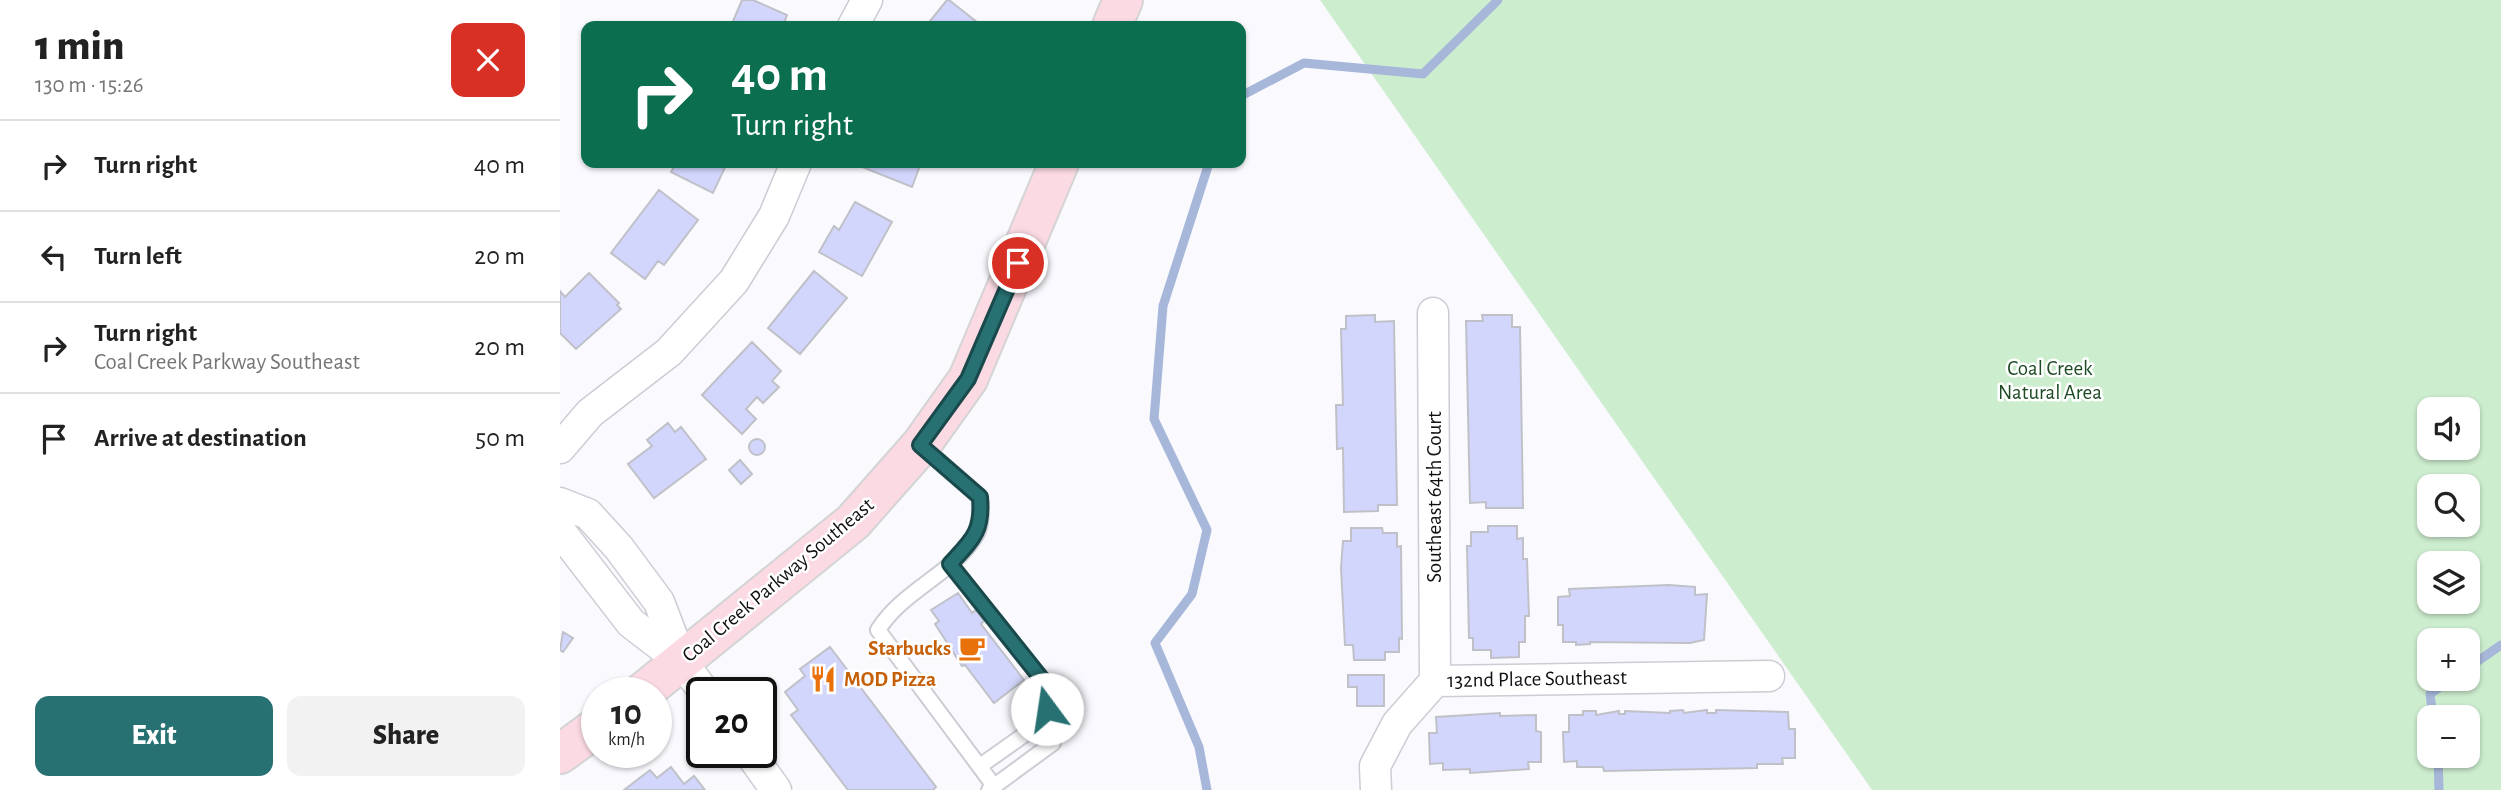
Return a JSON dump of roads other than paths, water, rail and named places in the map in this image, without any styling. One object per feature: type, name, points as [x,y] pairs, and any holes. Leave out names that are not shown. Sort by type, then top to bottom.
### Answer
[{"type":"main road","points":[[1114,21],[1123,0]]},
{"type":"main road","name":"Coal Creek Parkway Southeast","points":[[663,677],[853,522],[920,445],[968,379],[1057,168]]},
{"type":"main road","points":[[560,754],[581,739]]},
{"type":"street","points":[[856,21],[867,0]]},
{"type":"street","points":[[560,448],[590,414],[669,352],[705,316],[734,281],[774,216],[794,168]]},
{"type":"street","name":"Southeast 64th Court","points":[[1433,313],[1435,681]]},
{"type":"street","points":[[560,503],[588,514],[619,548],[659,602],[682,662]]},
{"type":"street","points":[[560,531],[632,623],[682,662],[693,677]]},
{"type":"street","name":"132nd Place Southeast","points":[[1376,790],[1375,766],[1397,723],[1435,681],[1769,676]]},
{"type":"street","points":[[760,768],[776,790]]},
{"type":"lane","points":[[920,445],[980,497],[981,515],[977,534],[950,564],[891,609],[878,630],[980,766],[992,788],[1053,743]]},
{"type":"lane","points":[[950,564],[1045,683],[1047,709],[1031,730],[980,766]]},
{"type":"waterway","points":[[1246,93],[1304,63],[1423,74],[1498,0]]},
{"type":"waterway","points":[[1207,168],[1163,306],[1154,419],[1207,530],[1192,594],[1155,643],[1199,747],[1207,790]]},
{"type":"waterway","points":[[2480,660],[2501,645]]},
{"type":"waterway","points":[[2431,705],[2430,694],[2434,691]]},
{"type":"waterway","points":[[2438,768],[2439,790]]},
{"type":"place","name":"Starbucks","points":[[972,648]]},
{"type":"place","name":"MOD Pizza","points":[[823,679]]},
{"type":"park label","name":"Coal Creek Natural Area","points":[[2050,380]]}]
